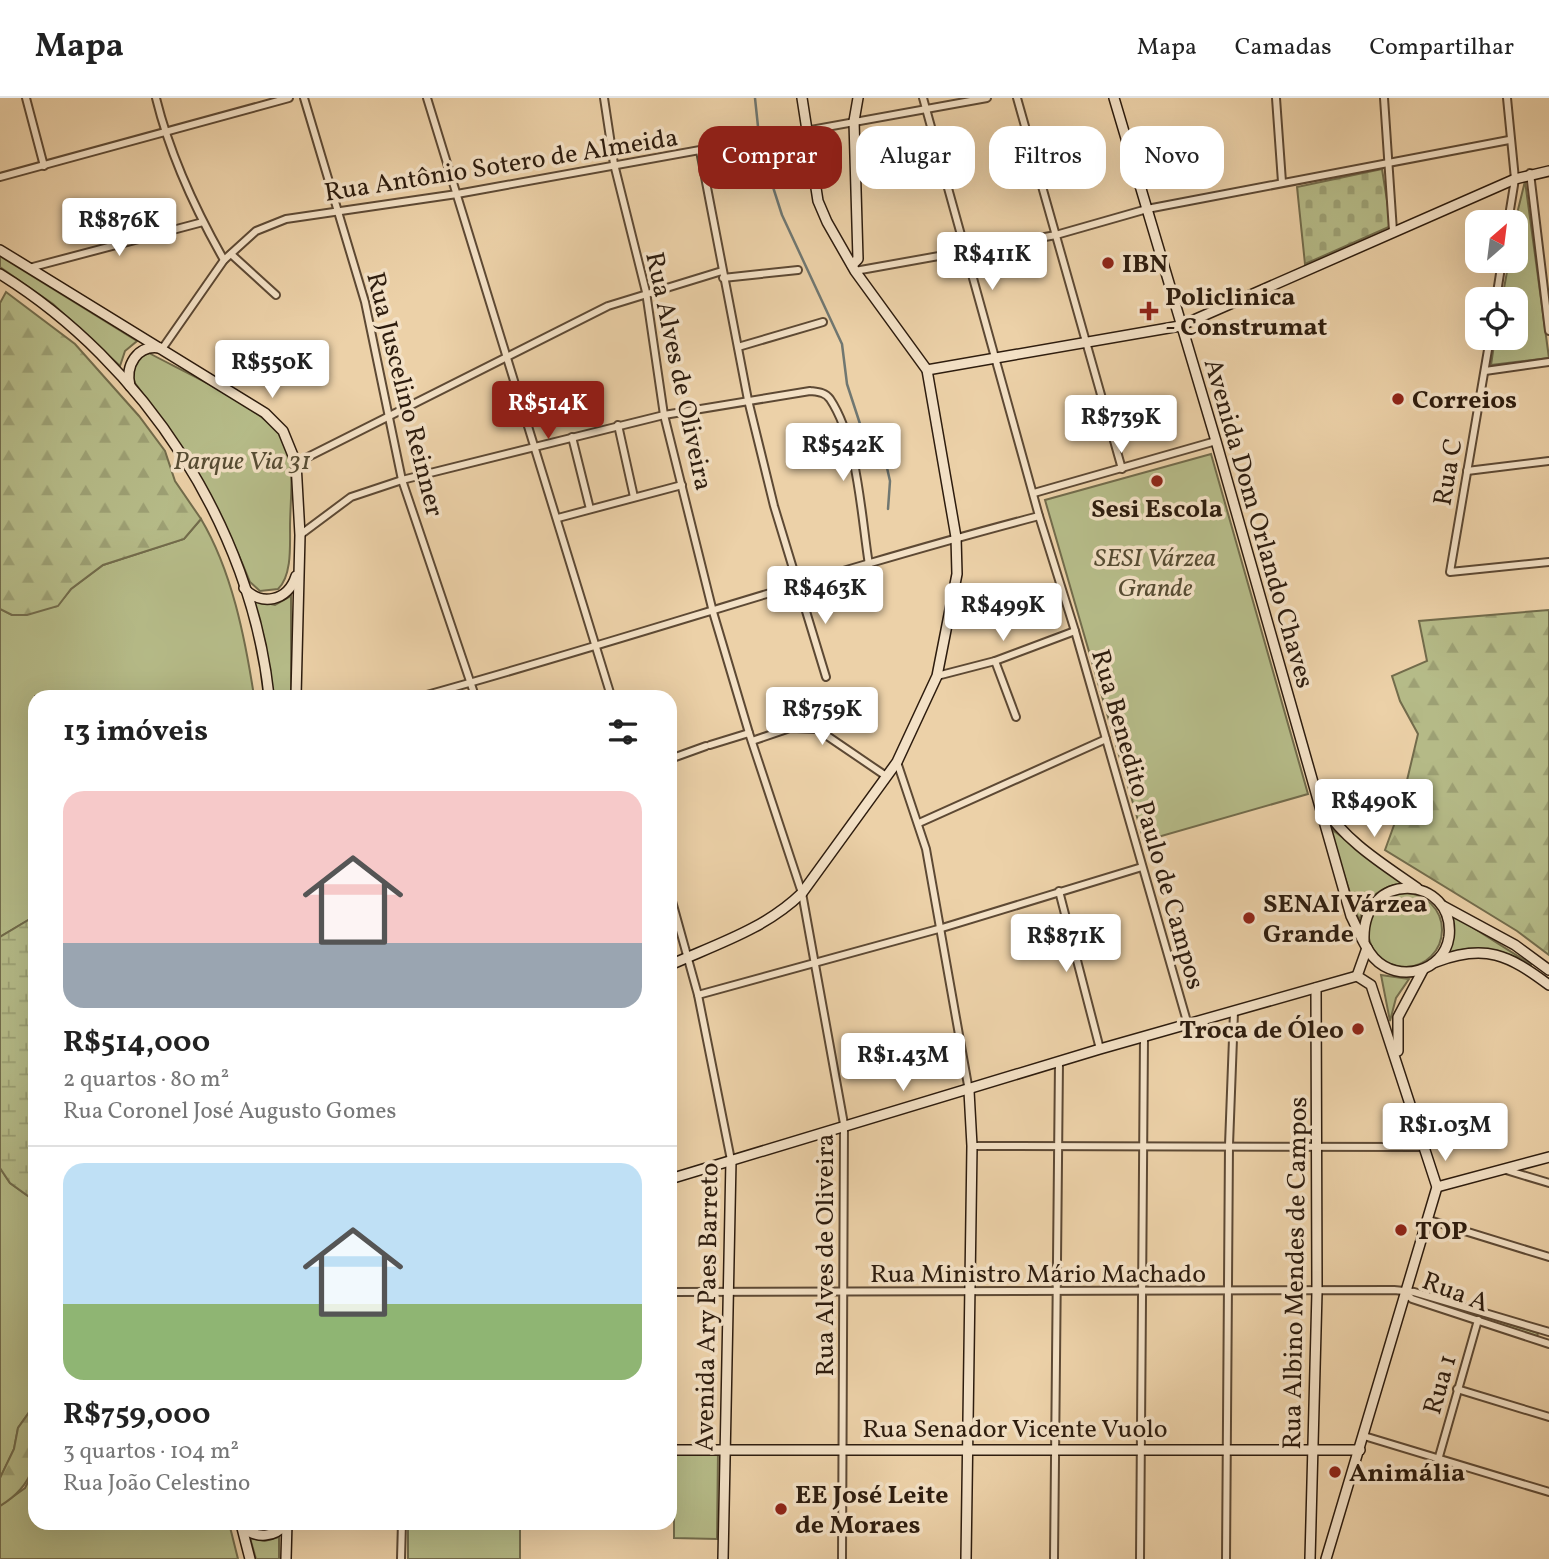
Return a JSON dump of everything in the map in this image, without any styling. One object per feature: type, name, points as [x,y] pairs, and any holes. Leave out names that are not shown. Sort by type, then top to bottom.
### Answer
[{"type":"street","points":[[26,98],[44,166]]},
{"type":"street","points":[[156,98],[165,134],[203,222],[224,260]]},
{"type":"street","points":[[0,177],[289,98]]},
{"type":"street","name":"Rua Juscelino Reinner","points":[[304,98],[365,302],[402,480],[473,690]]},
{"type":"street","points":[[427,98],[609,690]]},
{"type":"street","name":"Rua Alves de Oliveira","points":[[604,98],[614,164],[646,292],[664,415],[713,612],[749,733],[802,893],[844,1124],[846,1293],[842,1559]]},
{"type":"street","points":[[802,98],[805,126]]},
{"type":"street","points":[[853,268],[858,259],[854,121],[858,98]]},
{"type":"street","name":"Rua Benedito Paulo de Campos","points":[[923,98],[1039,516],[1075,631],[1188,1025]]},
{"type":"street","name":"Rua Antônio Sotero de Almeida","points":[[830,126],[986,98]]},
{"type":"street","points":[[1017,98],[1122,468]]},
{"type":"street","name":"Avenida Dom Orlando Chaves","points":[[1114,98],[1216,441],[1351,916],[1366,945]]},
{"type":"street","points":[[1276,98],[1282,182]]},
{"type":"street","points":[[1384,98],[1393,231]]},
{"type":"street","points":[[1507,98],[1508,140],[1515,179],[1510,210]]},
{"type":"street","points":[[853,268],[1056,235],[1147,209],[1508,140]]},
{"type":"street","name":"Rua Antônio Sotero de Almeida","points":[[162,349],[224,260],[256,230],[286,219],[457,194],[698,150]]},
{"type":"street","points":[[927,370],[1180,326],[1205,318],[1393,231],[1515,179],[1530,173],[1549,171]]},
{"type":"street","points":[[1530,173],[1546,281],[1549,331]]},
{"type":"street","points":[[707,189],[748,400],[797,583],[826,677]]},
{"type":"street","points":[[677,962],[762,925],[783,911],[802,893],[897,762],[937,676],[953,609],[957,574],[956,537],[927,370],[853,268],[817,201],[815,189]]},
{"type":"street","points":[[29,268],[203,222]]},
{"type":"street","points":[[0,250],[272,418],[287,438],[296,463],[300,535],[296,690]]},
{"type":"street","points":[[231,254],[276,295]]},
{"type":"street","points":[[296,463],[391,418],[608,306],[646,292],[723,274],[798,270]]},
{"type":"street","points":[[0,274],[66,322],[131,388],[195,474],[222,530],[242,583],[268,690]]},
{"type":"street","points":[[738,347],[824,322]]},
{"type":"street","points":[[131,388],[128,371],[134,358],[149,348],[162,349]]},
{"type":"street","name":"Rua C","points":[[1488,350],[1450,572],[1549,562]]},
{"type":"street","points":[[1485,371],[1549,362]]},
{"type":"street","points":[[300,535],[351,497],[402,480],[618,425],[810,391],[822,392],[829,397],[848,441],[869,565]]},
{"type":"street","points":[[618,425],[634,498]]},
{"type":"street","points":[[572,438],[590,509]]},
{"type":"street","points":[[1034,493],[1216,441]]},
{"type":"street","points":[[1467,471],[1549,461]]},
{"type":"street","points":[[558,518],[682,485]]},
{"type":"street","points":[[445,690],[713,612],[797,583],[1039,516]]},
{"type":"street","points":[[242,583],[255,597],[273,599],[288,591],[297,572]]},
{"type":"street","points":[[937,676],[995,661],[1075,631]]},
{"type":"street","points":[[995,661],[1016,718]]},
{"type":"street","points":[[752,741],[790,728],[817,729],[886,776]]},
{"type":"street","points":[[677,756],[749,733]]},
{"type":"street","points":[[919,823],[1106,739]]},
{"type":"street","points":[[897,762],[919,823],[942,928],[969,1091],[972,1146],[966,1559]]},
{"type":"street","name":"Avenida Dom Orlando Chaves","points":[[1317,797],[1338,827],[1367,853],[1419,889]]},
{"type":"street","points":[[698,995],[942,928],[1142,867]]},
{"type":"street","points":[[1357,976],[1366,945],[1365,919],[1380,897],[1392,890],[1419,889],[1441,905],[1515,945],[1549,970]]},
{"type":"street","points":[[1059,891],[1100,1049]]},
{"type":"street","points":[[1434,963],[1448,942],[1450,929],[1441,905]]},
{"type":"street","name":"Avenida Ary Paes Barreto","points":[[677,918],[698,995],[731,1160],[723,1559]]},
{"type":"street","points":[[1366,945],[1374,958],[1392,971],[1403,973],[1423,970],[1462,953],[1495,954],[1519,965],[1549,985]]},
{"type":"street","points":[[1400,1067],[1398,1017],[1423,970]]},
{"type":"street","points":[[677,1177],[844,1124],[969,1091],[1100,1049],[1357,976],[1371,985],[1437,1187],[1326,1559]]},
{"type":"street","name":"Rua Albino Mendes de Campos","points":[[1310,1559],[1317,1292],[1316,988]]},
{"type":"street","points":[[1226,1559],[1229,1145],[1234,1012]]},
{"type":"street","points":[[1140,1559],[1144,1038]]},
{"type":"street","points":[[1054,1559],[1059,1062]]},
{"type":"street","points":[[972,1146],[1425,1147]]},
{"type":"street","points":[[1437,1187],[1549,1157]]},
{"type":"street","points":[[1506,1170],[1549,1183]]},
{"type":"street","points":[[1429,1220],[1549,1258]]},
{"type":"street","name":"Rua Ministro Mário Machado","points":[[677,1292],[1228,1293],[1394,1290],[1405,1293]]},
{"type":"street","name":"Rua A","points":[[1405,1293],[1414,1292],[1546,1331]]},
{"type":"street","name":"Rua A","points":[[1405,1293],[1412,1299],[1549,1344]]},
{"type":"street","name":"Rua 1","points":[[1438,1460],[1478,1320]]},
{"type":"street","points":[[1540,1341],[1546,1331]]},
{"type":"street","points":[[1457,1389],[1549,1417]]},
{"type":"street","points":[[1364,1436],[1549,1492]]},
{"type":"street","name":"Rua Senador Vicente Vuolo","points":[[677,1450],[1360,1450]]},
{"type":"street","points":[[243,1530],[250,1559]]},
{"type":"street","points":[[252,1530],[264,1536],[279,1530]]},
{"type":"street","points":[[286,1559],[287,1530]]},
{"type":"street","points":[[401,1559],[402,1530]]},
{"type":"green space","points":[[1382,169],[1391,226],[1305,264],[1297,187]]},
{"type":"green space","points":[[1525,181],[1549,358],[1491,365],[1493,350],[1528,350],[1528,287],[1504,287],[1507,273],[1528,273],[1528,210],[1518,210]]},
{"type":"green space","points":[[0,256],[137,341],[125,351],[120,366],[53,304],[0,267]]},
{"type":"green space","points":[[6,292],[75,344],[139,416],[165,451],[175,481],[201,519],[184,539],[103,565],[71,589],[58,606],[27,615],[12,615],[0,609],[0,303]]},
{"type":"green space","name":"Parque Via 31","points":[[149,353],[246,406],[278,432],[286,446],[291,476],[290,551],[286,576],[278,589],[260,591],[250,582],[200,479],[135,383],[132,375],[136,359]]},
{"type":"green space","name":"SESI Várzea Grande","points":[[1211,454],[1308,794],[1144,841],[1045,500]]},
{"type":"green space","points":[[201,519],[221,560],[236,605],[253,690],[28,690],[28,920],[0,937],[0,609],[12,615],[57,606],[71,589],[103,565],[184,539]]},
{"type":"green space","points":[[291,596],[291,690],[272,690],[252,600],[275,605]]},
{"type":"green space","points":[[1549,610],[1549,955],[1517,931],[1385,850],[1402,803],[1409,804],[1410,794],[1404,793],[1418,734],[1400,701],[1392,676],[1427,661],[1419,621]]},
{"type":"green space","points":[[1326,820],[1334,831],[1404,883],[1388,887],[1376,894],[1366,905],[1359,920]]},
{"type":"green space","points":[[1405,893],[1419,896],[1431,904],[1439,916],[1442,930],[1439,944],[1431,956],[1419,964],[1405,967],[1391,964],[1379,956],[1371,944],[1368,930],[1371,916],[1379,904],[1391,896]]},
{"type":"green space","points":[[1450,913],[1532,965],[1490,949],[1468,949],[1445,954],[1453,928]]},
{"type":"green space","points":[[28,920],[28,1196],[10,1183],[0,1168],[0,937]]},
{"type":"green space","points":[[1381,975],[1409,979],[1396,998],[1390,1021]]},
{"type":"green space","points":[[0,1168],[10,1183],[28,1196],[28,1414],[18,1428],[14,1449],[0,1478]]},
{"type":"green space","points":[[1413,1293],[1538,1333],[1537,1337],[1411,1297]]},
{"type":"green space","points":[[28,1414],[28,1478],[14,1496],[0,1506],[0,1478],[14,1449],[18,1428]]},
{"type":"green space","points":[[677,1451],[718,1452],[717,1539],[674,1538],[674,1530],[677,1530]]},
{"type":"green space","points":[[28,1482],[28,1530],[231,1530],[238,1559],[0,1559],[0,1506],[25,1488]]},
{"type":"green space","points":[[408,1530],[520,1530],[520,1559],[408,1559]]},
{"type":"green space","points":[[279,1537],[279,1559],[256,1559],[250,1538],[265,1541]]},
{"type":"waterway","points":[[755,98],[758,126]]},
{"type":"waterway","points":[[774,189],[782,215],[842,344],[847,384],[862,430],[885,459],[890,481],[888,509]]},
{"type":"place","name":"IBN","points":[[1108,263]]},
{"type":"place","name":"Policlinica - Construmat","points":[[1149,311]]},
{"type":"place","name":"Correios","points":[[1398,399]]},
{"type":"place","name":"Sesi Escola","points":[[1157,481]]},
{"type":"place","name":"SENAI Várzea Grande","points":[[1249,918]]},
{"type":"place","name":"Troca de Óleo","points":[[1358,1029]]},
{"type":"place","name":"TOP","points":[[1401,1230]]},
{"type":"place","name":"Animália","points":[[1335,1472]]},
{"type":"place","name":"EE José Leite de Moraes","points":[[781,1509]]}]
